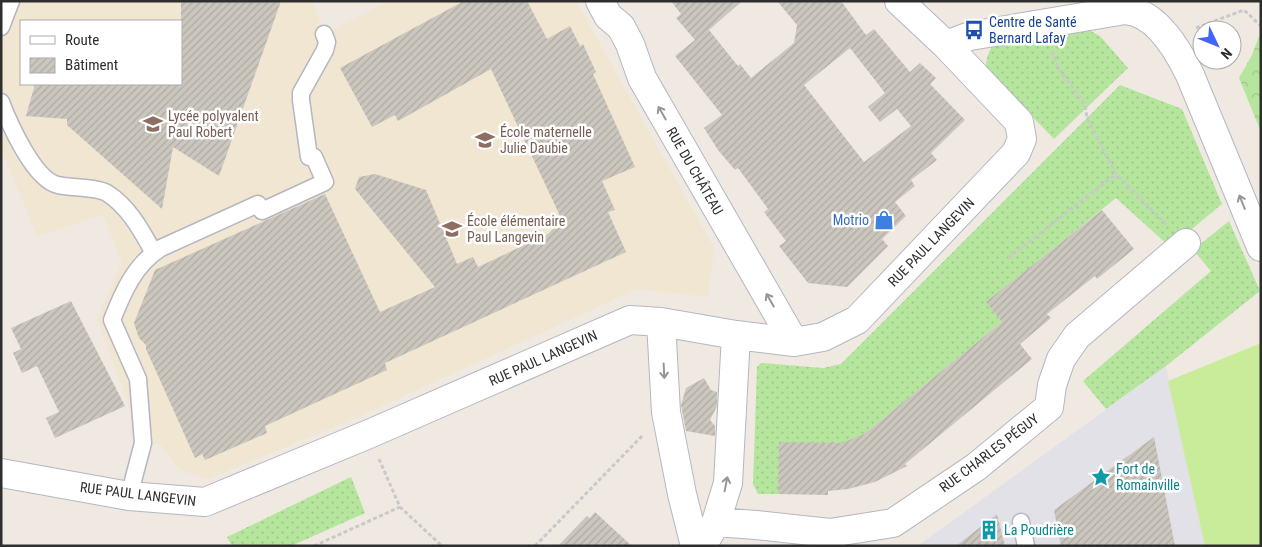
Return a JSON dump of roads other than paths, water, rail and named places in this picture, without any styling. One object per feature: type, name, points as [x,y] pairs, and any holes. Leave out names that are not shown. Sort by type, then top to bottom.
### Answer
[{"type":"street","name":"RUE DU CHÂTEAU","points":[[600,1],[608,16],[621,27],[630,44],[642,78],[794,342]]},
{"type":"street","points":[[899,1],[946,45],[970,36],[1140,6],[1142,15],[1169,38],[1177,48],[1261,247]]},
{"type":"street","name":"RUE PAUL LANGEVIN","points":[[1,473],[129,496],[205,502],[369,434],[630,320],[661,322],[736,335],[794,342],[823,337],[857,320],[1016,154],[1022,139],[1019,122],[946,45]]},
{"type":"street","name":"RUE CHARLES PÉGUY","points":[[716,522],[830,534],[893,523],[976,467],[1049,407],[1052,385],[1061,358],[1077,336],[1186,243]]},
{"type":"street","points":[[661,322],[666,412],[682,494],[696,546]]},
{"type":"street","points":[[703,546],[716,522],[728,483],[736,335]]},
{"type":"lane","points":[[1,27],[11,1]]},
{"type":"lane","points":[[129,496],[143,443],[138,379],[112,320],[127,284],[154,253],[258,204],[262,211],[325,182],[314,157],[309,158],[301,100],[301,93],[325,50],[327,42],[324,34]]},
{"type":"lane","points":[[1,102],[10,126],[36,170],[55,185],[105,191],[119,202],[135,219],[154,253]]},
{"type":"lane","points":[[1021,522],[1026,546]]},
{"type":"place","name":"Centre de Santé Bernard Lafay","points":[[974,30]]},
{"type":"place","name":"Lycée polyvalent Paul Robert","points":[[153,124]]},
{"type":"place","name":"École maternelle Julie Daubie","points":[[485,140]]},
{"type":"place","name":"Motrio","points":[[884,220]]},
{"type":"place","name":"École élémentaire Paul Langevin","points":[[452,229]]},
{"type":"place","name":"Fort de Romainville","points":[[1101,477]]},
{"type":"place","name":"La Poudrière","points":[[989,530]]}]
